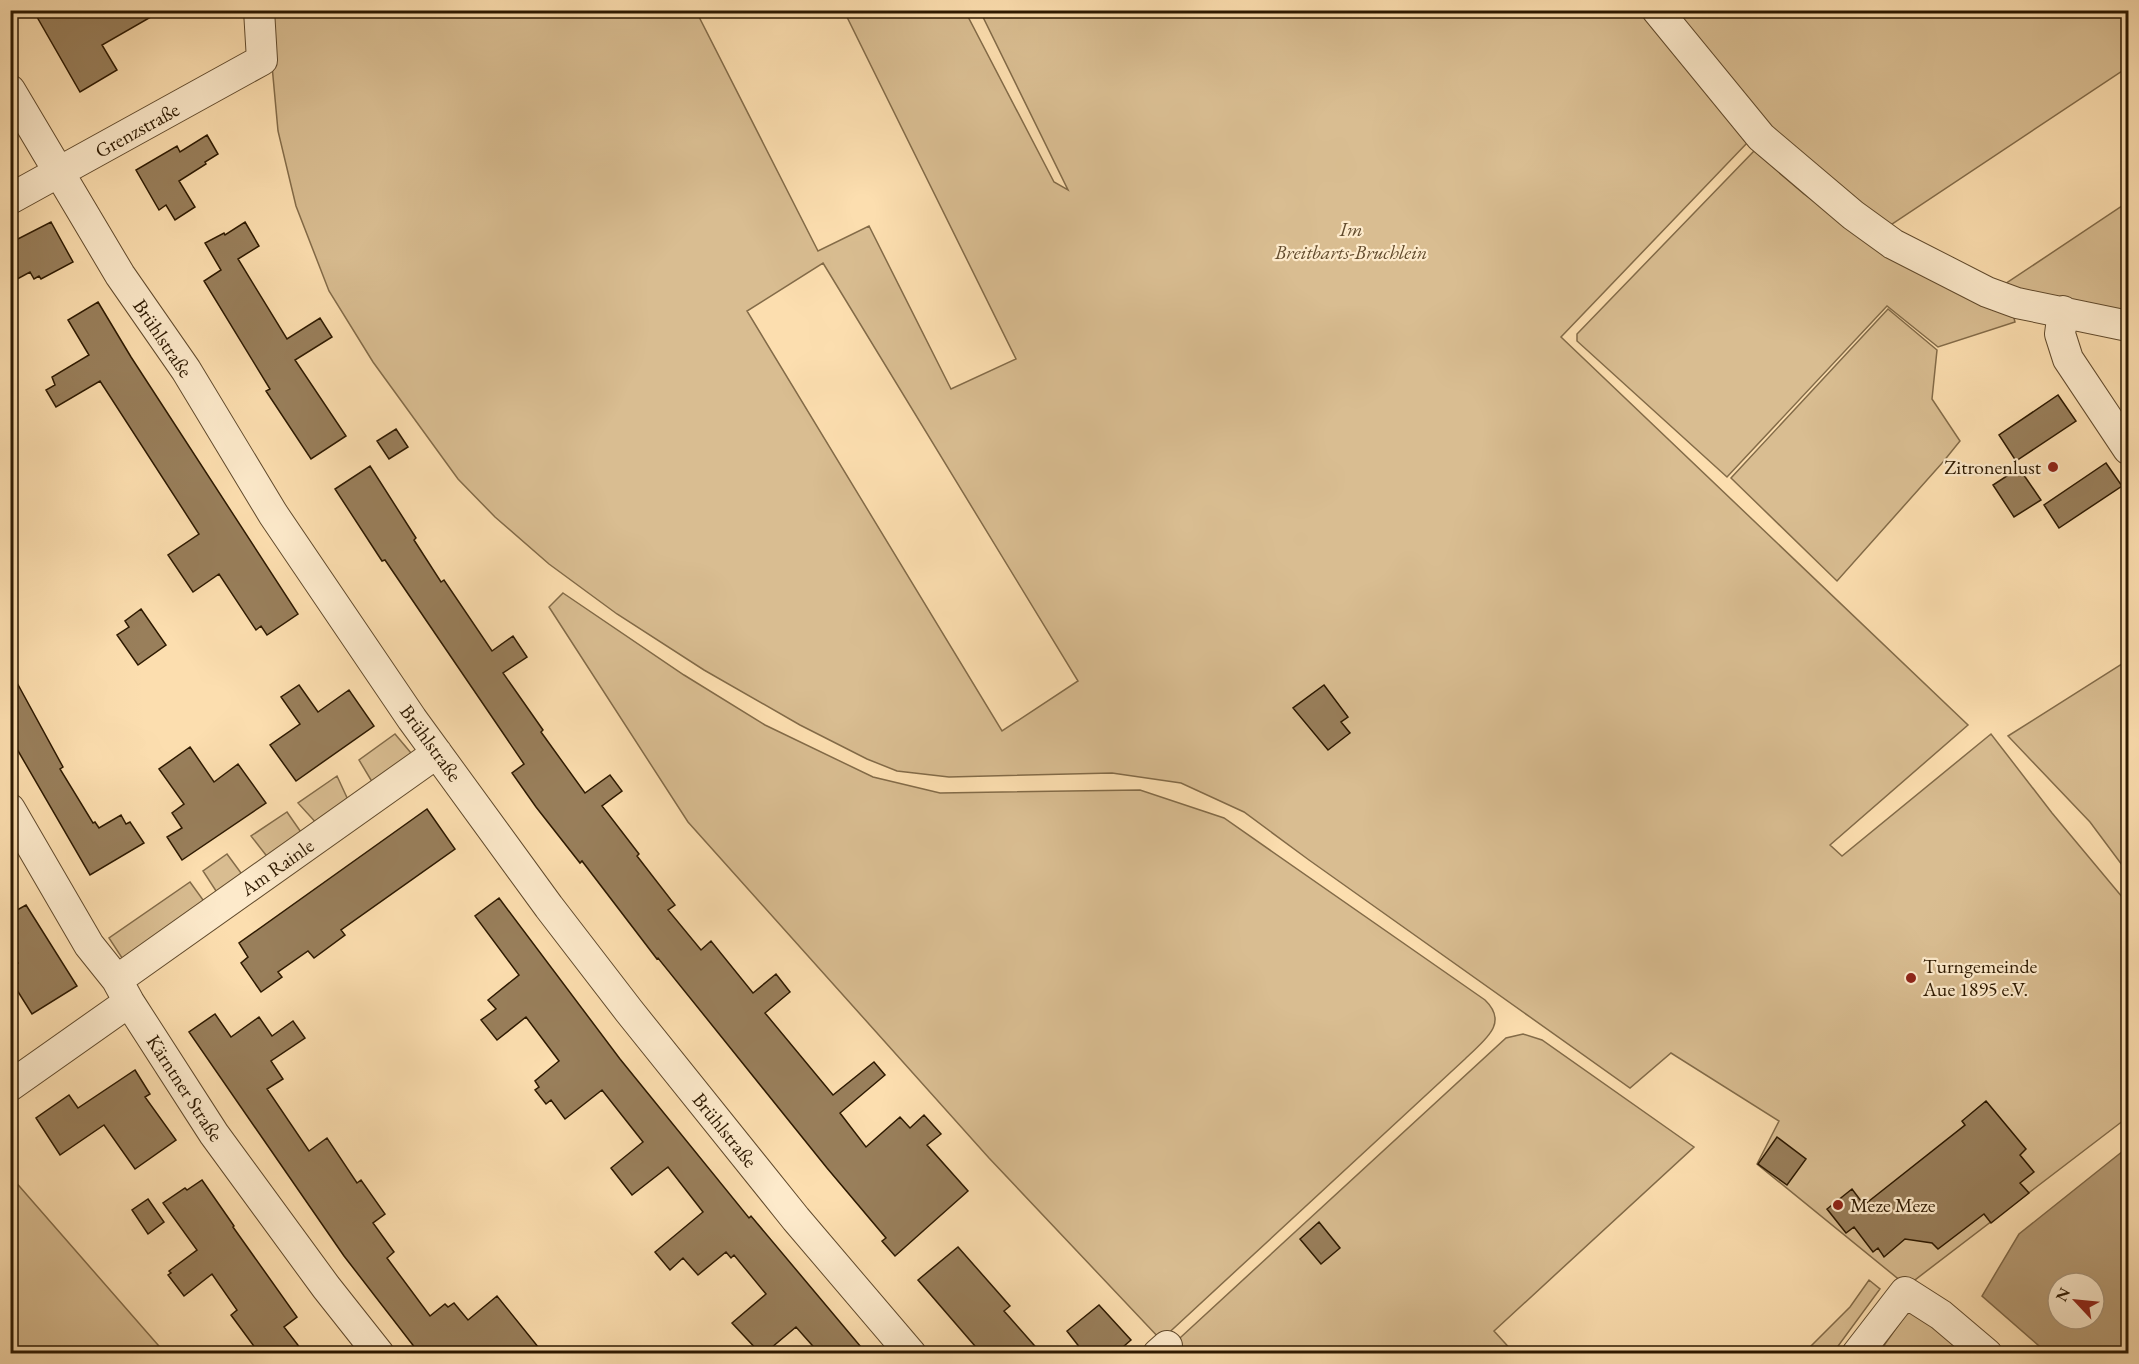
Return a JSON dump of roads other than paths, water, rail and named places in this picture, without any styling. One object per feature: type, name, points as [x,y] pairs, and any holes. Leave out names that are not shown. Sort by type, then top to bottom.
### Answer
[{"type":"street","name":"Grenzstraße","points":[[10,199],[262,60],[259,10]]},
{"type":"street","points":[[1657,10],[1761,137],[1853,215],[1893,244],[1987,292],[2017,303],[2128,326]]},
{"type":"street","name":"Brühlstraße","points":[[10,90],[120,275],[186,370],[273,514],[437,753],[628,1011],[796,1219],[911,1353]]},
{"type":"street","points":[[2062,311],[2060,334],[2068,359],[2128,449]]},
{"type":"street","name":"Am Rainle","points":[[10,1086],[123,991],[437,753]]},
{"type":"street","name":"Kärntner Straße","points":[[10,809],[89,945],[123,991],[214,1134],[326,1287],[379,1353]]},
{"type":"street","points":[[1857,1353],[1905,1292],[1941,1315],[1987,1353]]},
{"type":"place","name":"Zitronenlust","points":[[2053,467]]},
{"type":"place","name":"Turngemeinde Aue 1895 e.V.","points":[[1911,978]]},
{"type":"place","name":"Meze Meze","points":[[1838,1205]]},
{"type":"park label","name":"Im Breitbarts-Bruchlein","points":[[1351,240]]}]
